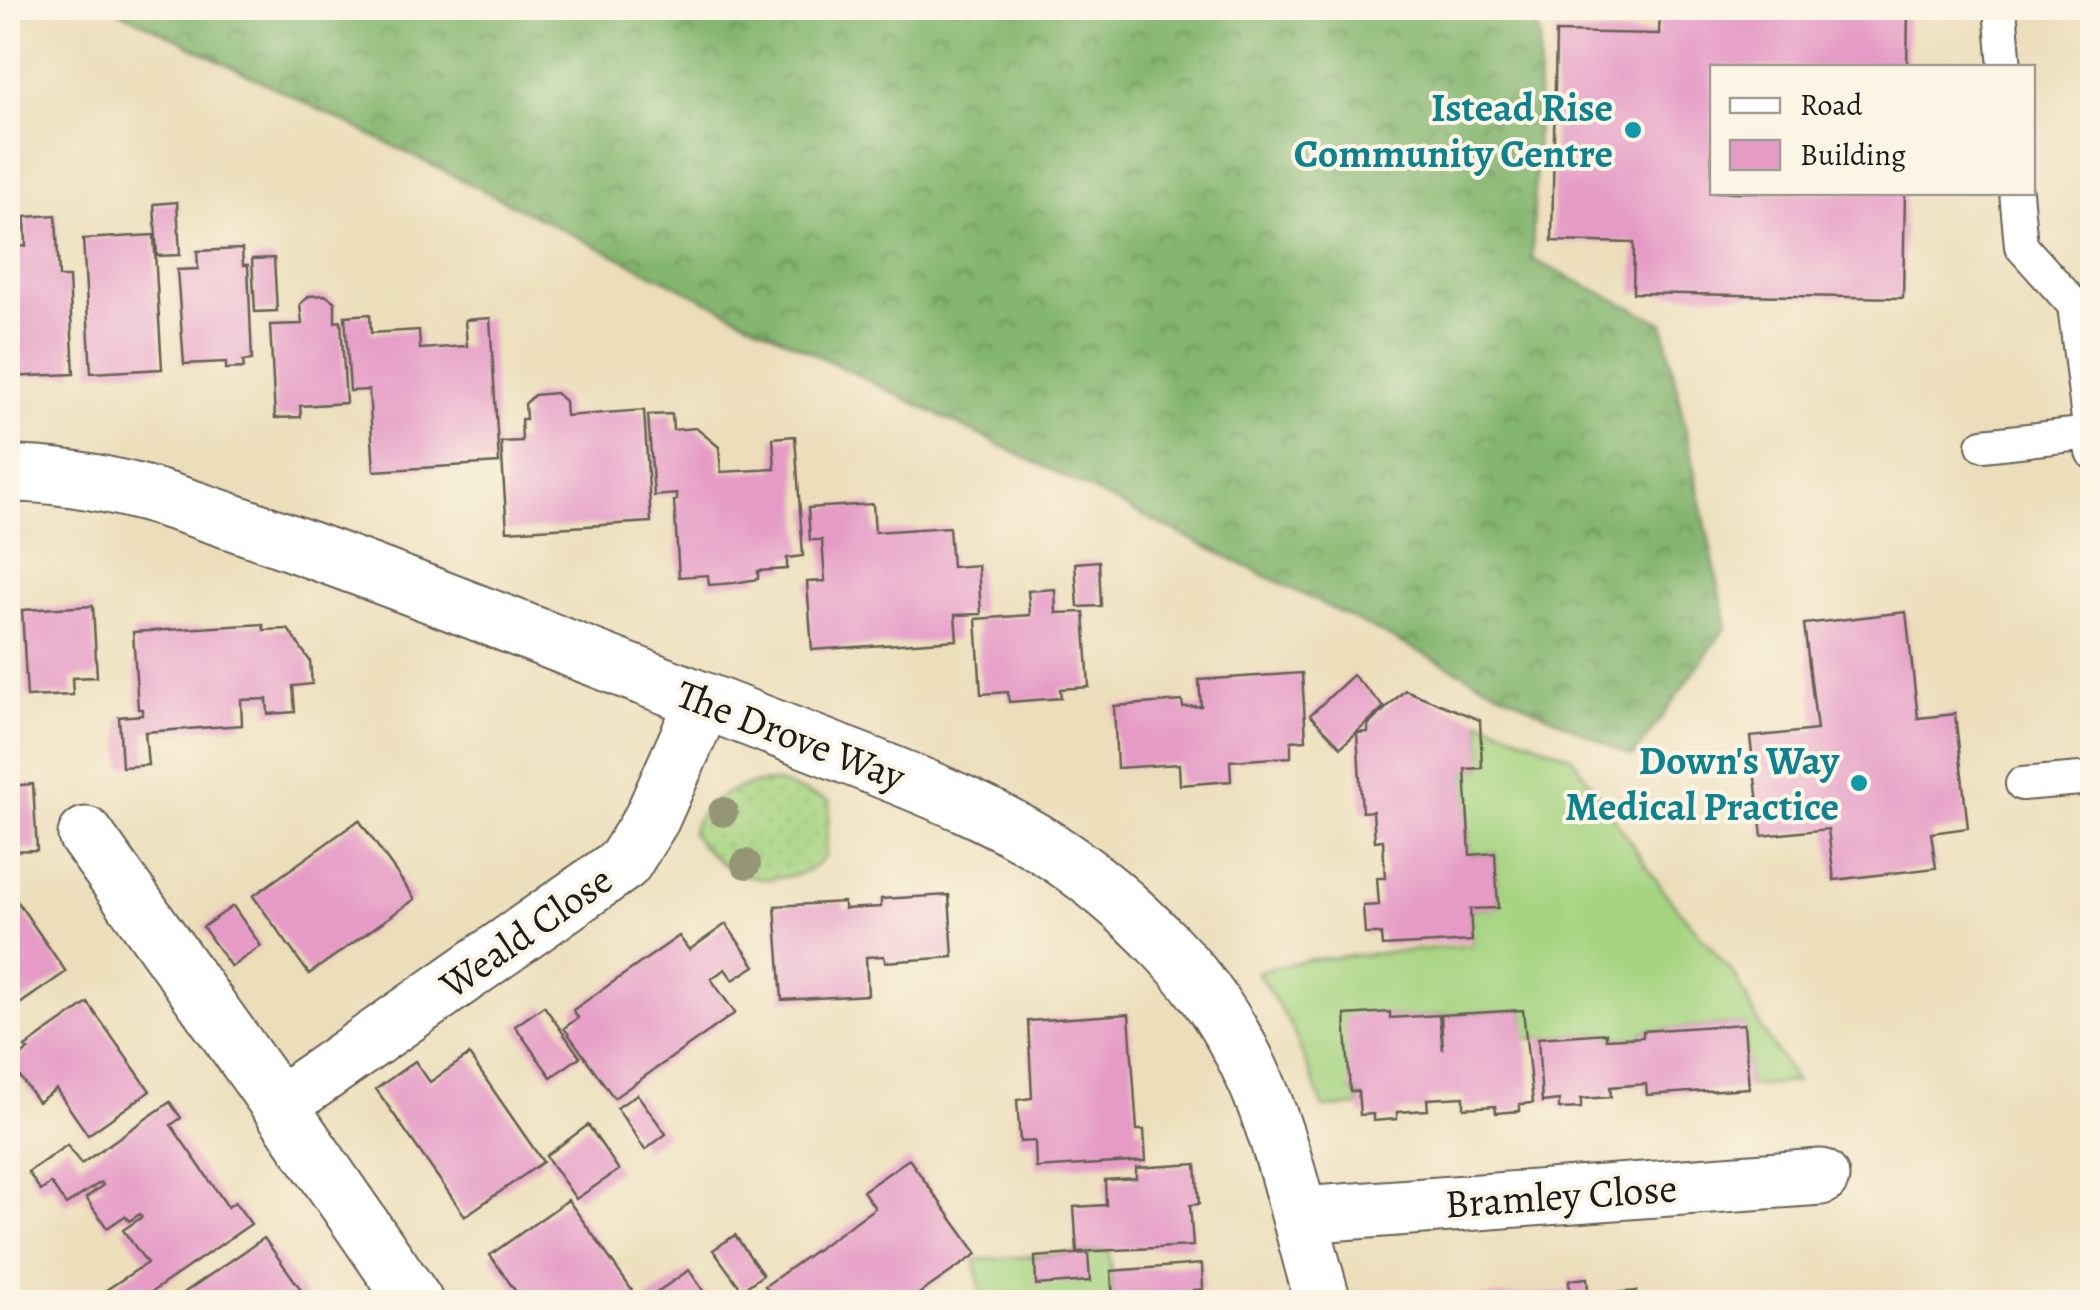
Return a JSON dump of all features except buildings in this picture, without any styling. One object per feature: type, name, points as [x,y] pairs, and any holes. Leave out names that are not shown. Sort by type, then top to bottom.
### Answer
[{"type":"street","name":"The Drove Way","points":[[8,474],[76,478],[174,501],[360,568],[963,802],[1048,848],[1121,904],[1172,952],[1240,1043],[1270,1112],[1323,1302]]},
{"type":"street","name":"Weald Close","points":[[279,1106],[624,862],[652,818],[704,701]]},
{"type":"street","points":[[86,836],[416,1302]]},
{"type":"street","name":"Bramley Close","points":[[1301,1215],[1821,1177]]},
{"type":"lane","points":[[2000,8],[2006,65]]},
{"type":"lane","points":[[1984,445],[2091,442],[2074,305],[2021,246],[2016,195]]},
{"type":"lane","points":[[2022,784],[2092,778]]},
{"type":"green space","points":[[113,8],[1528,8],[1540,35],[1532,259],[1663,323],[1727,626],[1633,757]]},
{"type":"green space","points":[[1480,720],[1572,757],[1668,897],[1736,977],[1761,1028],[1796,1082],[1749,1086],[1744,1024],[1643,1031],[1643,1037],[1606,1039],[1605,1033],[1532,1039],[1525,1038],[1523,1010],[1390,1018],[1390,1013],[1350,1091],[1358,1091],[1359,1106],[1324,1108],[1291,1026],[1257,972],[1306,960],[1472,945],[1470,909],[1498,907],[1495,853],[1470,855],[1465,769],[1482,768]]},
{"type":"green space","points":[[775,782],[830,801],[825,856],[812,868],[770,879],[744,875],[720,863],[691,833],[704,811],[724,795],[748,785]]},
{"type":"green space","points":[[1109,1251],[1113,1302],[983,1302],[975,1260]]},
{"type":"place","name":"Istead Rise Community Centre","points":[[1633,130]]},
{"type":"place","name":"Down's Way Medical Practice","points":[[1859,783]]}]
